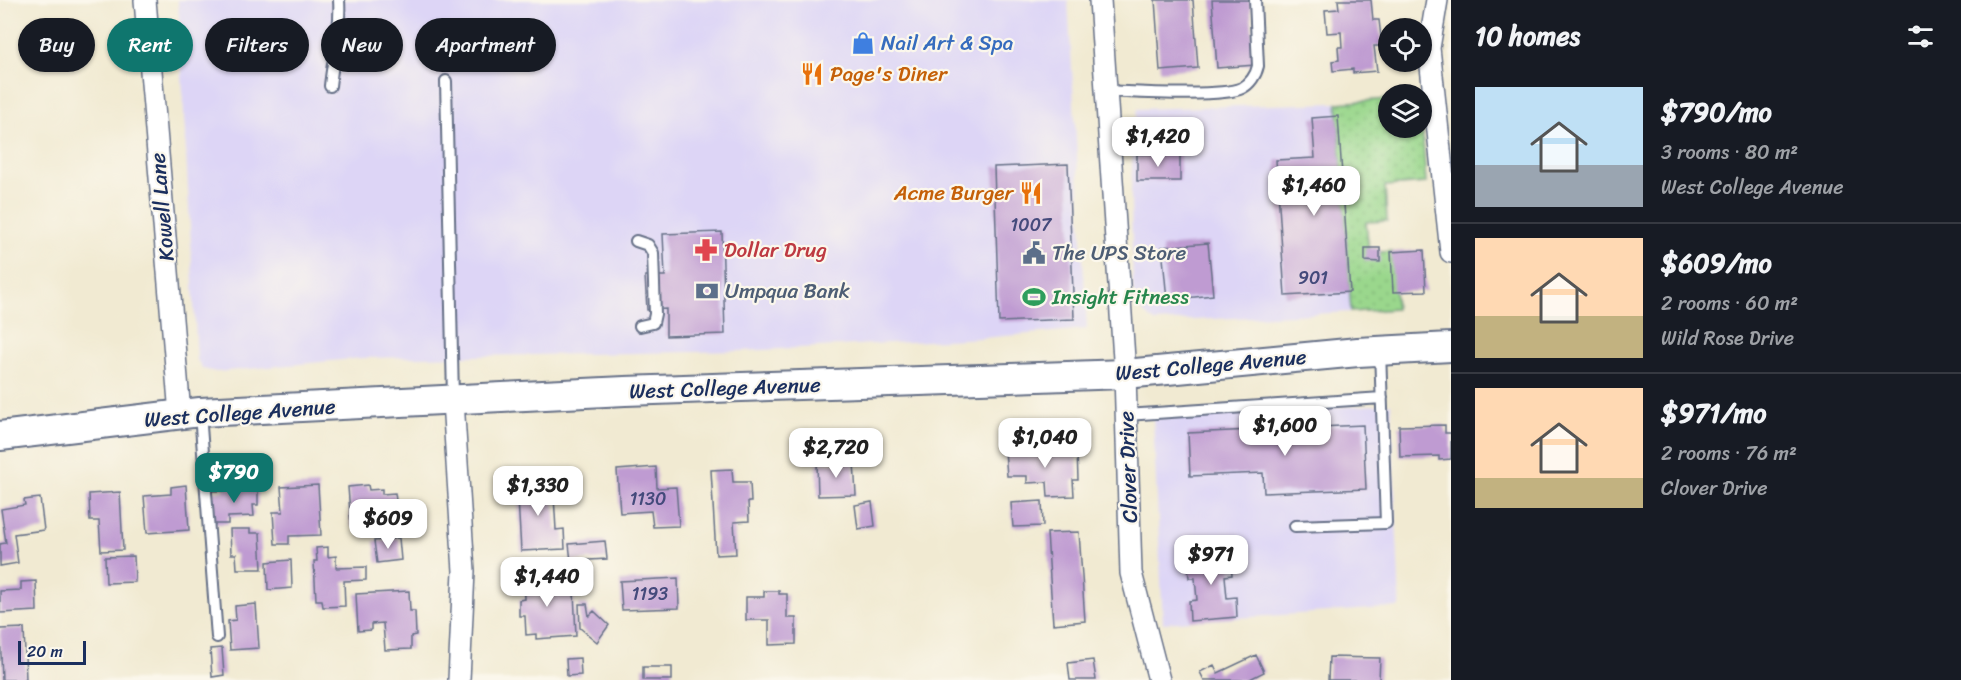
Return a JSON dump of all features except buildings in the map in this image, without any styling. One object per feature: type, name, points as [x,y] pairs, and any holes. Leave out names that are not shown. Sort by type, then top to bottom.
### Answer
[{"type":"main road","name":"West College Avenue","points":[[0,435],[190,413],[625,391],[1125,374],[1380,351],[1451,347]]},
{"type":"street","name":"Kowell Lane","points":[[145,0],[190,413]]},
{"type":"street","name":"Clover Drive","points":[[1100,0],[1125,374],[1131,573],[1159,680]]},
{"type":"street","points":[[1437,0],[1429,48],[1447,184],[1451,252]]},
{"type":"street","points":[[453,401],[464,571],[459,680]]},
{"type":"lane","points":[[330,86],[340,17],[339,0]]},
{"type":"lane","points":[[1106,91],[1222,93],[1244,87],[1256,73],[1258,66],[1255,0]]},
{"type":"lane","points":[[446,81],[453,401]]},
{"type":"lane","points":[[636,241],[648,245],[653,254],[656,314],[653,323],[640,326]]},
{"type":"lane","points":[[1295,526],[1386,523],[1380,351]]},
{"type":"lane","points":[[1126,415],[1382,398]]},
{"type":"lane","points":[[190,413],[217,637]]},
{"type":"shaded area","points":[[178,0],[1068,0],[1087,329],[982,338],[744,351],[362,358],[216,372],[203,369],[197,360],[182,72],[193,72],[193,18],[179,18]]},
{"type":"shaded area","points":[[1337,103],[1351,312],[1155,322],[1140,310],[1133,290],[1131,195],[1133,139],[1137,109]]},
{"type":"shaded area","points":[[1391,404],[1400,607],[1163,623],[1153,418]]},
{"type":"green space","points":[[1378,100],[1378,138],[1423,138],[1426,183],[1385,186],[1387,221],[1366,222],[1369,253],[1392,251],[1396,309],[1351,312],[1337,103]]},
{"type":"place","name":"Nail Art & Spa","points":[[863,43]]},
{"type":"place","name":"Page's Diner","points":[[812,74]]},
{"type":"place","name":"Acme Burger","points":[[1031,193]]},
{"type":"place","name":"Dollar Drug","points":[[706,250]]},
{"type":"place","name":"The UPS Store","points":[[1034,253]]},
{"type":"place","name":"Umpqua Bank","points":[[707,291]]},
{"type":"place","name":"Insight Fitness","points":[[1034,297]]}]
